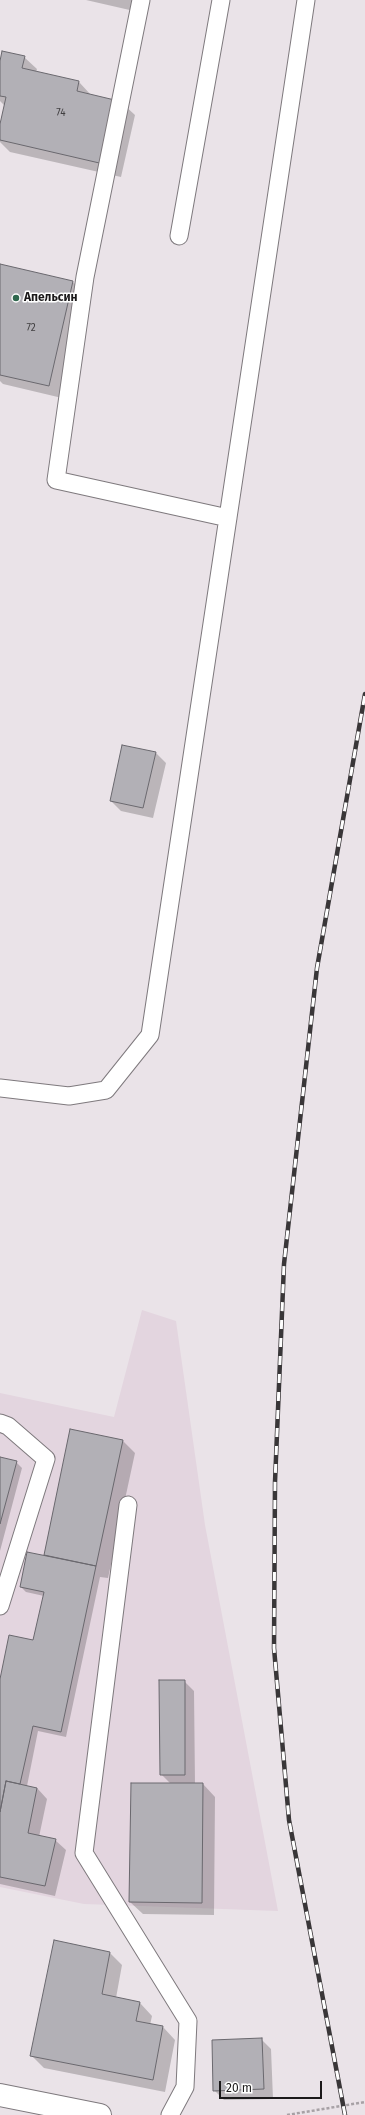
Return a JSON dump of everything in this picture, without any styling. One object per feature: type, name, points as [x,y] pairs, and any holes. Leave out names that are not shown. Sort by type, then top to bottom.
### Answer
[{"type":"street","points":[[0,2095],[100,2115]]},
{"type":"lane","points":[[141,0],[85,277],[56,480],[228,518]]},
{"type":"lane","points":[[179,236],[221,0]]},
{"type":"lane","points":[[0,1088],[69,1096],[106,1090],[150,1035],[306,0]]},
{"type":"lane","points":[[0,1423],[8,1426],[46,1459],[0,1606]]},
{"type":"lane","points":[[128,1505],[84,1853],[188,2020],[185,2087],[170,2115]]},
{"type":"path","points":[[287,2115],[365,2102]]},
{"type":"shaded area","points":[[142,1310],[176,1321],[205,1525],[278,1911],[84,1904],[0,1887],[0,1393],[114,1417]]},
{"type":"building","points":[[2,51],[25,56],[22,68],[79,81],[77,91],[123,102],[108,165],[0,140],[0,124],[6,97],[0,96],[0,61]]},
{"type":"building","points":[[0,264],[73,281],[49,386],[0,375]]},
{"type":"building","points":[[122,745],[156,752],[143,808],[110,801]]},
{"type":"building","points":[[70,1429],[123,1440],[96,1566],[44,1555]]},
{"type":"building","points":[[0,1457],[17,1461],[0,1524]]},
{"type":"building","points":[[27,1552],[96,1566],[61,1732],[33,1726],[20,1784],[6,1781],[0,1812],[0,1679],[9,1635],[33,1640],[44,1592],[20,1587]]},
{"type":"building","points":[[159,1680],[185,1680],[185,1775],[160,1775]]},
{"type":"building","points":[[6,1781],[37,1788],[28,1833],[56,1839],[45,1886],[0,1877],[0,1812]]},
{"type":"building","points":[[131,1783],[203,1783],[202,1903],[129,1902]]},
{"type":"building","points":[[54,1940],[110,1952],[102,1994],[140,2002],[136,2021],[163,2026],[153,2080],[30,2056]]},
{"type":"building","points":[[262,2038],[264,2089],[213,2091],[212,2040]]},
{"type":"railway","points":[[345,2115],[289,1820],[274,1648],[275,1482],[284,1264],[317,968],[365,694]]},
{"type":"place","name":"Апельсин","points":[[16,298]]}]
